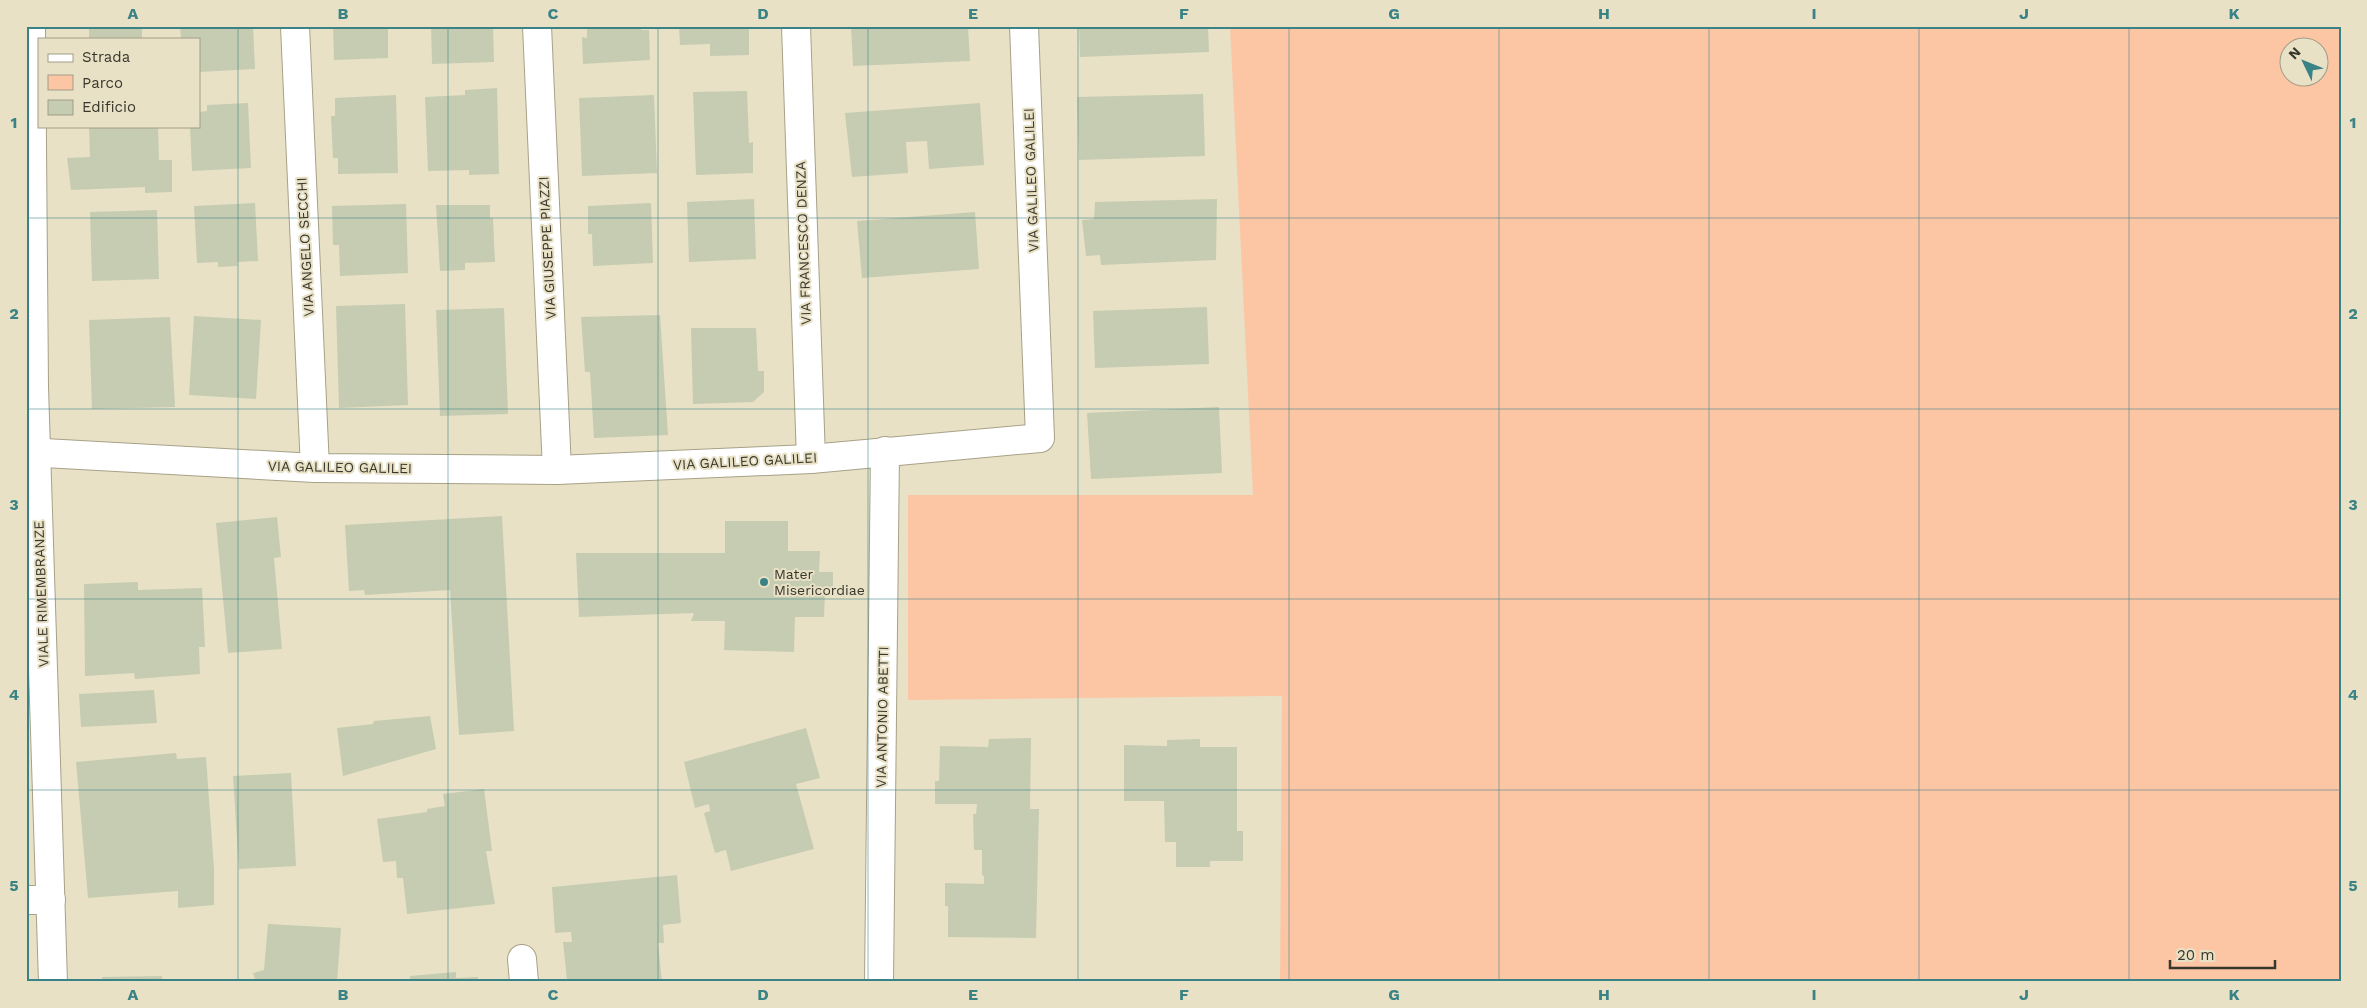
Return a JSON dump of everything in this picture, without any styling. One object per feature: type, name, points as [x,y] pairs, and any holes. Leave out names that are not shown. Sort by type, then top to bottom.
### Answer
[{"type":"street","name":"VIALE RIMEMBRANZE","points":[[31,26],[34,387],[32,453],[38,900],[54,982]]},
{"type":"street","name":"VIA ANGELO SECCHI","points":[[295,26],[315,468]]},
{"type":"street","name":"VIA GIUSEPPE PIAZZI","points":[[537,26],[557,470]]},
{"type":"street","name":"VIA FRANCESCO DENZA","points":[[796,26],[811,459]]},
{"type":"street","name":"VIA GALILEO GALILEI","points":[[32,453],[315,468],[557,470],[811,459],[1040,438],[1024,26]]},
{"type":"street","name":"VIA ANTONIO ABETTI","points":[[879,982],[885,451]]},
{"type":"green space","points":[[1230,26],[2341,26],[2341,982],[1280,982],[1282,696],[908,700],[908,495],[1253,495]]},
{"type":"building","points":[[89,26],[142,26],[142,38],[89,38]]},
{"type":"building","points":[[180,26],[253,26],[255,69],[200,72],[200,38],[181,38]]},
{"type":"building","points":[[333,26],[388,26],[388,58],[334,60]]},
{"type":"building","points":[[431,26],[493,26],[494,62],[432,64]]},
{"type":"building","points":[[587,26],[641,26],[641,30],[649,30],[650,60],[583,64],[582,37],[587,38]]},
{"type":"building","points":[[679,26],[749,26],[749,55],[710,56],[710,44],[680,45]]},
{"type":"building","points":[[851,26],[968,26],[970,61],[853,66]]},
{"type":"building","points":[[1079,26],[1208,26],[1209,52],[1080,57]]},
{"type":"building","points":[[497,88],[499,174],[469,175],[469,170],[428,171],[425,97],[465,95],[465,90]]},
{"type":"building","points":[[747,91],[749,143],[753,142],[753,173],[696,175],[693,92]]},
{"type":"building","points":[[1203,94],[1205,156],[1079,160],[1077,97]]},
{"type":"building","points":[[396,95],[398,173],[338,174],[338,158],[333,158],[331,116],[335,116],[335,98]]},
{"type":"building","points":[[654,95],[657,173],[582,176],[579,98]]},
{"type":"building","points":[[248,103],[251,168],[192,171],[190,128],[200,128],[200,112],[207,111],[207,105]]},
{"type":"building","points":[[980,103],[984,165],[929,169],[927,141],[906,142],[908,173],[852,177],[845,113]]},
{"type":"building","points":[[89,128],[158,128],[159,160],[172,160],[172,192],[145,193],[145,187],[71,190],[67,158],[90,157]]},
{"type":"building","points":[[754,199],[756,259],[689,262],[687,202]]},
{"type":"building","points":[[1217,199],[1216,260],[1101,265],[1100,255],[1086,256],[1082,220],[1094,219],[1095,202]]},
{"type":"building","points":[[255,203],[258,261],[237,262],[238,266],[218,267],[218,262],[197,263],[194,206]]},
{"type":"building","points":[[651,203],[653,263],[593,266],[592,234],[588,234],[588,206]]},
{"type":"building","points":[[406,204],[408,273],[340,276],[339,245],[333,245],[332,206]]},
{"type":"building","points":[[436,205],[490,205],[490,218],[493,218],[495,262],[465,263],[465,270],[440,271]]},
{"type":"building","points":[[157,210],[159,279],[92,281],[90,212]]},
{"type":"building","points":[[975,212],[979,269],[862,278],[857,221]]},
{"type":"building","points":[[405,304],[408,405],[339,408],[336,306]]},
{"type":"building","points":[[1207,307],[1209,364],[1095,368],[1093,311]]},
{"type":"building","points":[[504,308],[508,414],[440,416],[436,310]]},
{"type":"building","points":[[660,315],[668,435],[594,438],[590,372],[585,372],[581,317]]},
{"type":"building","points":[[194,316],[261,320],[256,399],[189,395]]},
{"type":"building","points":[[170,317],[175,407],[92,409],[89,320]]},
{"type":"building","points":[[691,328],[756,328],[758,371],[764,371],[764,392],[753,402],[693,404]]},
{"type":"building","points":[[1219,407],[1222,473],[1091,479],[1087,413]]},
{"type":"building","points":[[502,516],[514,731],[459,735],[450,590],[365,595],[364,590],[349,591],[345,525]]},
{"type":"building","points":[[277,517],[281,557],[274,558],[282,649],[228,653],[216,523]]},
{"type":"building","name":"Mater Misericordiae","points":[[725,521],[788,521],[788,551],[820,551],[819,572],[833,572],[833,591],[825,591],[824,617],[795,617],[794,652],[724,650],[725,621],[691,621],[694,613],[579,617],[576,553],[725,553]]},
{"type":"building","points":[[138,582],[138,590],[202,588],[205,647],[199,647],[200,674],[135,679],[134,673],[85,676],[84,584]]},
{"type":"building","points":[[154,690],[157,723],[81,727],[79,694]]},
{"type":"building","points":[[430,716],[436,749],[343,776],[337,728],[373,724],[374,721]]},
{"type":"building","points":[[806,728],[820,778],[796,784],[814,849],[731,871],[726,850],[715,853],[704,813],[710,811],[709,804],[695,808],[684,762]]},
{"type":"building","points":[[1031,738],[1030,809],[1039,809],[1036,938],[948,937],[948,906],[945,906],[945,883],[984,884],[984,876],[982,875],[982,850],[974,850],[973,814],[976,814],[977,804],[935,804],[935,781],[939,781],[940,746],[988,747],[989,739]]},
{"type":"building","points":[[1200,739],[1200,747],[1237,747],[1237,831],[1243,831],[1243,861],[1210,861],[1210,867],[1176,867],[1176,842],[1165,842],[1164,801],[1124,801],[1124,745],[1167,746],[1167,740]]},
{"type":"building","points":[[176,753],[177,759],[206,757],[214,869],[214,905],[178,908],[178,891],[88,898],[76,762]]},
{"type":"building","points":[[291,773],[296,866],[239,869],[233,776]]},
{"type":"building","points":[[484,789],[492,851],[486,851],[495,904],[407,914],[403,878],[397,878],[396,861],[383,862],[377,819],[427,812],[427,809],[445,806],[443,794]]},
{"type":"building","points":[[677,875],[681,923],[663,925],[664,943],[658,943],[662,982],[567,980],[563,942],[572,942],[571,932],[555,933],[552,887]]},
{"type":"building","points":[[268,924],[341,928],[337,982],[256,982],[253,973],[264,970]]},
{"type":"building","points":[[456,972],[456,978],[478,977],[478,982],[410,982],[410,976]]},
{"type":"building","points":[[162,976],[162,982],[102,982],[102,977]]},
{"type":"place","name":"Mater Misericordiae","points":[[764,582]]}]
